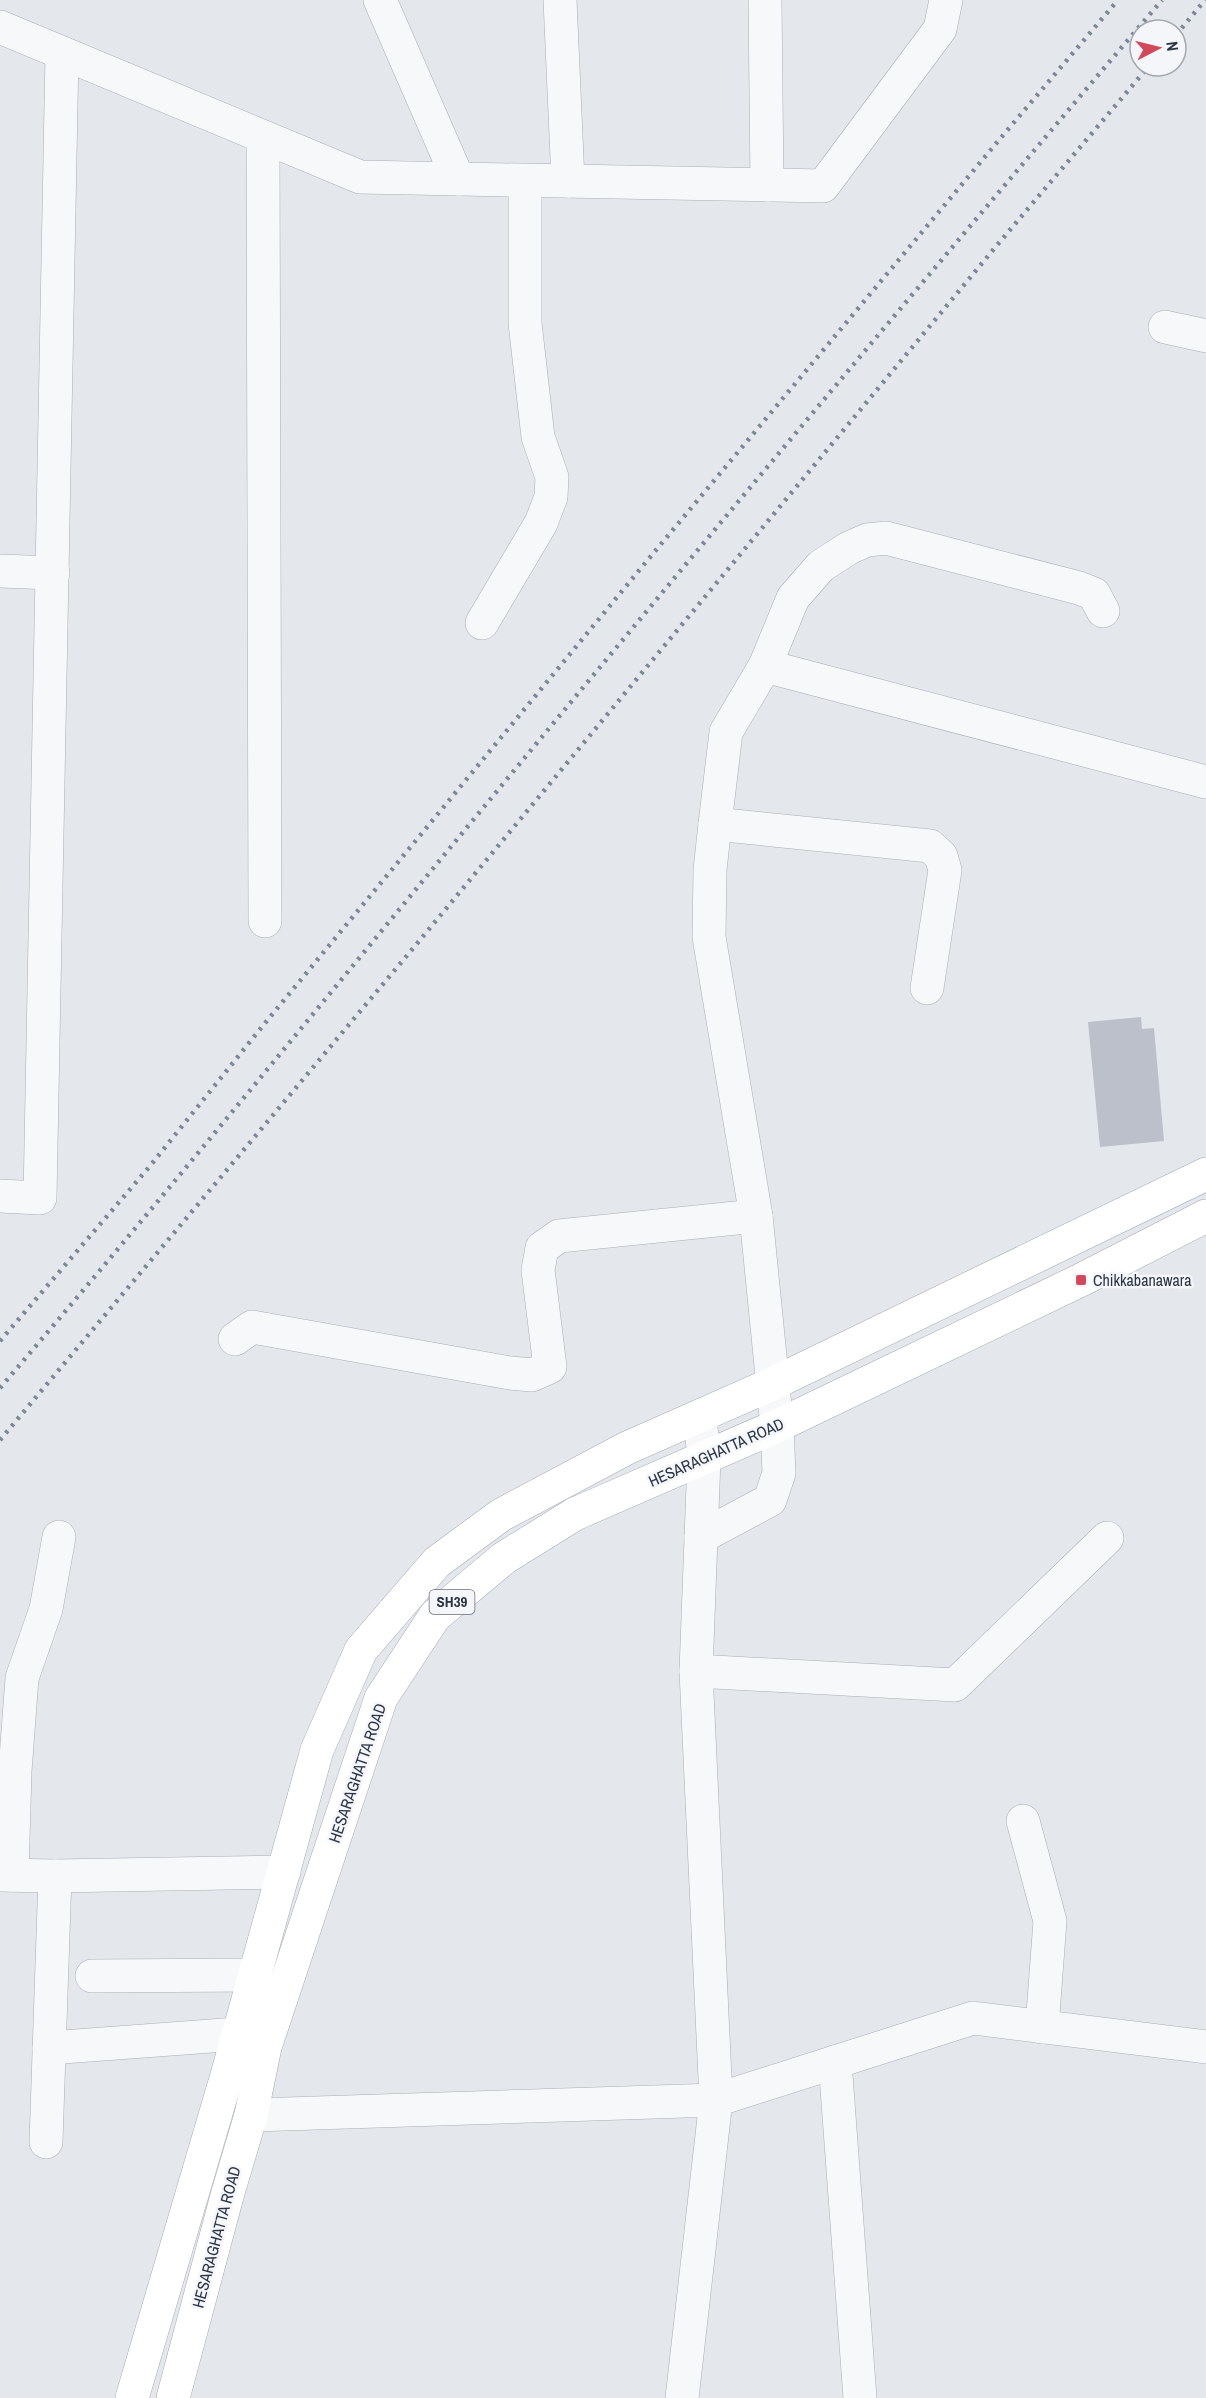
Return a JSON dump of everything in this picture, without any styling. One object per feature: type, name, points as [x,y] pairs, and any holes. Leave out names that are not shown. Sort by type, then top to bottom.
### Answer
[{"type":"main road","points":[[132,2398],[244,2074],[238,2034],[317,1750],[361,1650],[437,1562],[501,1515],[627,1449],[772,1384],[1206,1174]]},
{"type":"main road","name":"HESARAGHATTA ROAD","points":[[173,2398],[251,2115],[244,2074],[265,2047],[381,1698],[435,1616],[504,1558],[575,1514],[777,1425],[1081,1280],[1206,1216]]},
{"type":"street","points":[[380,0],[458,179]]},
{"type":"street","points":[[560,0],[568,181]]},
{"type":"street","points":[[765,0],[767,185]]},
{"type":"street","points":[[0,27],[360,177],[822,186],[940,29],[946,0]]},
{"type":"street","points":[[0,1196],[40,1198],[62,53]]},
{"type":"street","points":[[263,137],[265,921]]},
{"type":"street","points":[[483,623],[541,523],[551,497],[552,477],[538,437],[525,323],[525,181]]},
{"type":"street","points":[[1165,327],[1206,336]]},
{"type":"street","points":[[701,1536],[770,1500],[779,1473],[777,1425],[756,1216],[709,937],[710,870],[726,732],[765,666],[794,598],[821,567],[849,548],[867,540],[886,538],[1079,588],[1094,594],[1103,610]]},
{"type":"street","points":[[0,572],[52,573]]},
{"type":"street","points":[[765,666],[1206,782]]},
{"type":"street","points":[[715,824],[930,846],[941,856],[945,870],[927,988]]},
{"type":"street","points":[[236,1339],[252,1327],[532,1375],[550,1368],[538,1270],[542,1248],[558,1236],[756,1216]]},
{"type":"street","points":[[682,2398],[716,2100],[696,1671],[704,1459],[700,1416]]},
{"type":"street","points":[[59,1537],[46,1609],[22,1678],[6,1875],[284,1872]]},
{"type":"street","points":[[696,1671],[955,1685],[1107,1538]]},
{"type":"street","points":[[1023,1821],[1050,1921],[1042,2026]]},
{"type":"street","points":[[46,2142],[56,1876]]},
{"type":"street","points":[[92,1976],[255,1975]]},
{"type":"street","points":[[251,2115],[716,2100],[973,2018],[1206,2047]]},
{"type":"street","points":[[49,2048],[238,2034]]},
{"type":"street","points":[[835,2062],[860,2398]]},
{"type":"building","points":[[1141,1017],[1142,1029],[1154,1028],[1164,1141],[1100,1147],[1088,1022]]},
{"type":"railway","points":[[0,1341],[150,1166],[261,1028],[651,556],[1118,0]]},
{"type":"railway","points":[[0,1388],[755,482],[1162,0]]},
{"type":"railway","points":[[1188,21],[1205,0]]},
{"type":"railway","points":[[0,1440],[1139,78]]},
{"type":"place","name":"Chikkabanawara","points":[[1081,1280]]}]
